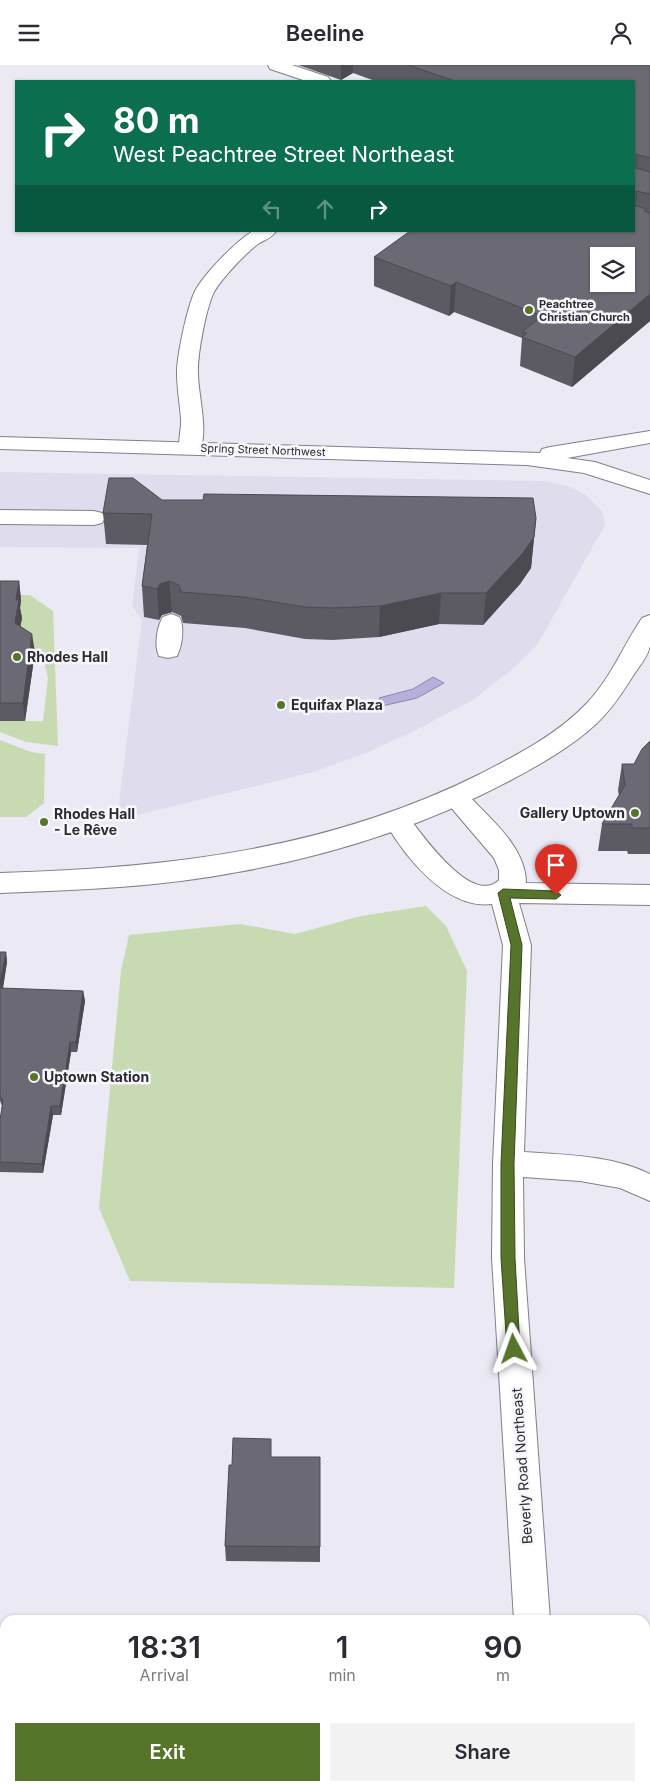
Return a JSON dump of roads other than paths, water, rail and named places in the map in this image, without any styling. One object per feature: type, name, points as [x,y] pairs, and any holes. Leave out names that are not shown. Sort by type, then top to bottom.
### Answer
[{"type":"main road","points":[[276,65],[319,80]]},
{"type":"main road","points":[[190,448],[192,422],[187,372],[196,318],[205,291],[225,266],[244,247],[266,232]]},
{"type":"main road","name":"Spring Street Northwest","points":[[526,458],[650,437]]},
{"type":"main road","name":"Spring Street Northwest","points":[[0,443],[526,458],[587,467],[650,487]]},
{"type":"main road","points":[[0,517],[94,518]]},
{"type":"main road","points":[[168,650],[171,622]]},
{"type":"main road","points":[[0,883],[116,878],[225,866],[294,852],[360,834],[398,821],[504,773],[544,750],[588,717],[614,685],[650,623]]},
{"type":"main road","points":[[454,797],[506,855],[512,870],[513,883],[503,893]]},
{"type":"main road","points":[[398,821],[436,870],[460,888],[474,895],[491,897],[503,893],[650,895]]},
{"type":"main road","name":"Beverly Road Northeast","points":[[503,893],[517,945],[508,1164],[508,1258],[532,1615]]},
{"type":"main road","points":[[508,1164],[580,1168],[625,1177],[650,1187]]},
{"type":"place","name":"Peachtree Christian Church","points":[[529,310]]},
{"type":"place","name":"Rhodes Hall","points":[[17,657]]},
{"type":"place","name":"Equifax Plaza","points":[[281,705]]},
{"type":"place","name":"Gallery Uptown","points":[[635,813]]},
{"type":"place","name":"Rhodes Hall - Le Rêve","points":[[44,822]]},
{"type":"place","name":"Uptown Station","points":[[34,1077]]}]
